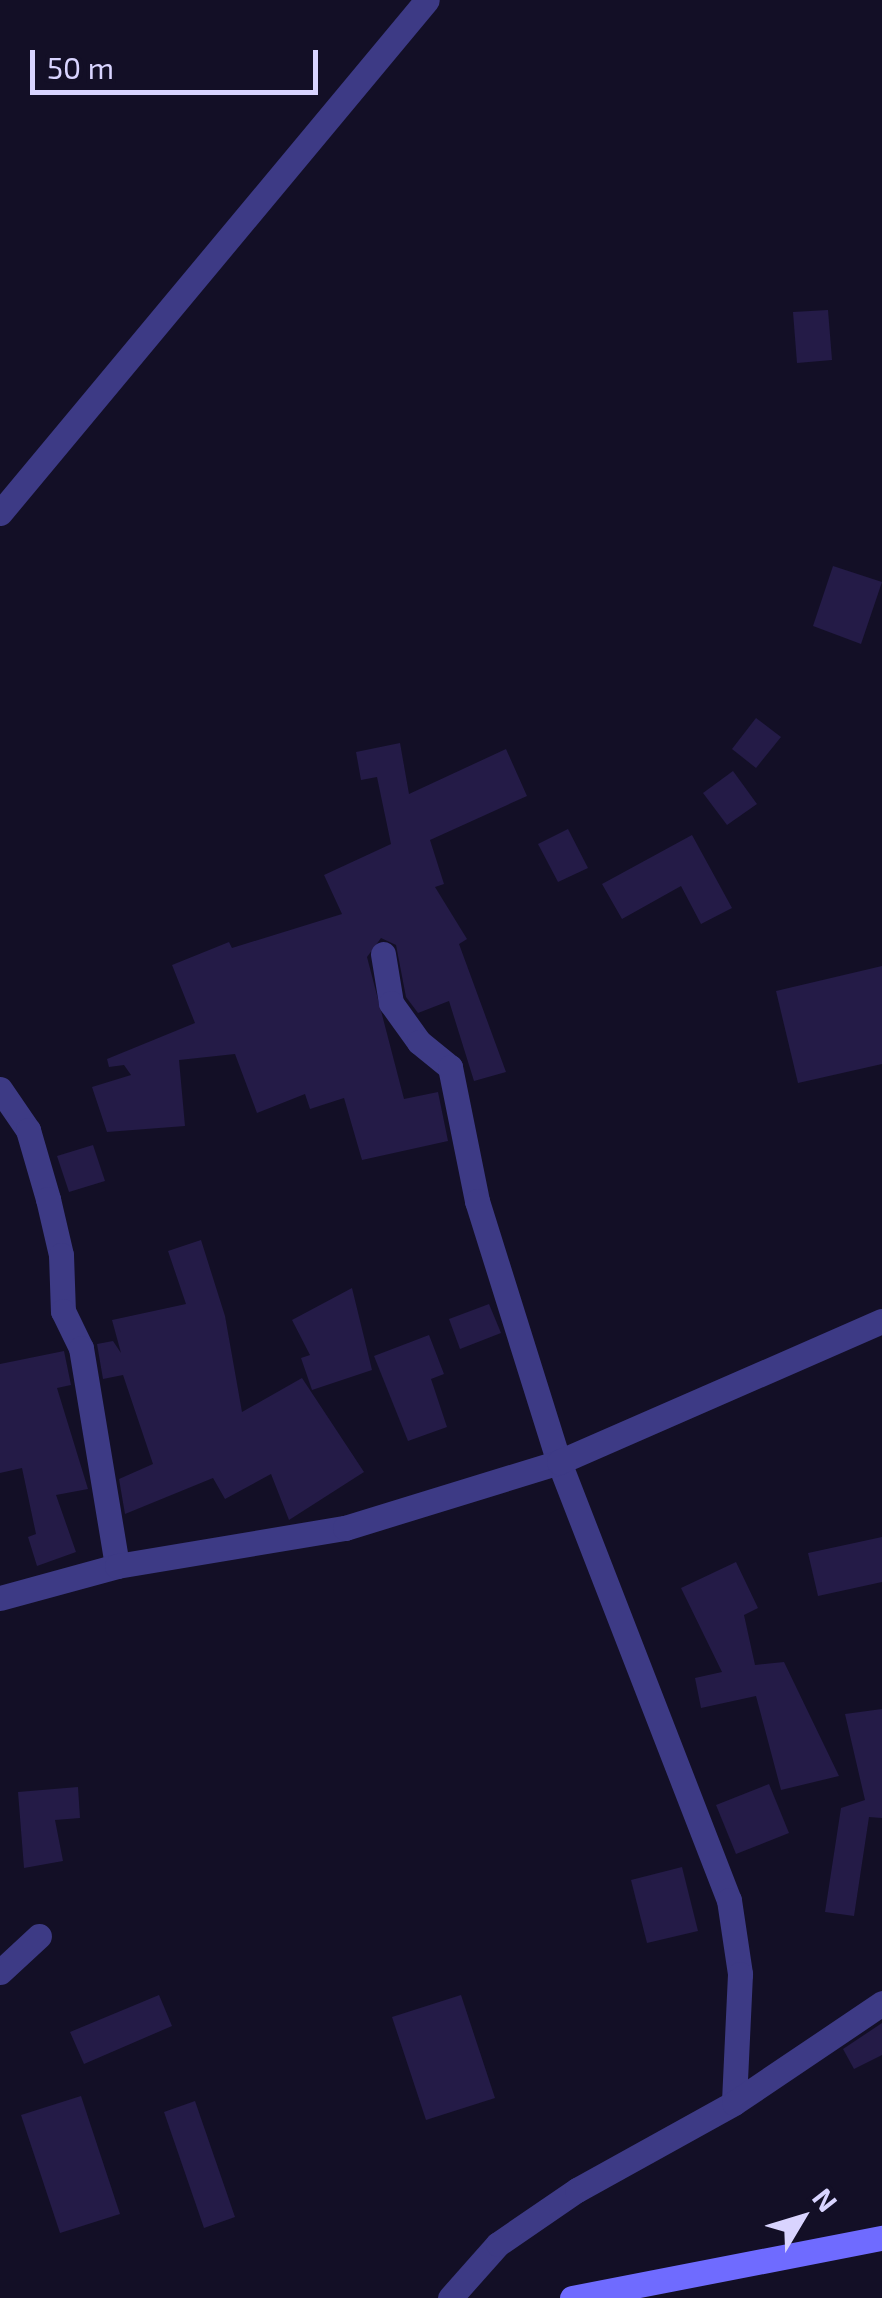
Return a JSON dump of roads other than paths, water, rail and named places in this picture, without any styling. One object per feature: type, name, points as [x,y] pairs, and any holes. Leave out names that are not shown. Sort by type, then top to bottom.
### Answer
[{"type":"street","points":[[0,513],[427,0]]},
{"type":"street","points":[[383,954],[391,1003],[419,1042],[450,1067],[478,1202],[560,1462],[729,1900],[740,1974],[734,2103]]},
{"type":"street","points":[[0,1089],[28,1130],[52,1218],[63,1312],[81,1348],[117,1566]]},
{"type":"street","points":[[0,1598],[117,1566],[345,1528],[560,1462],[882,1321]]},
{"type":"street","points":[[0,1972],[39,1936]]},
{"type":"street","points":[[450,2298],[498,2244],[577,2190],[734,2103],[882,2004]]},
{"type":"street","points":[[572,2298],[882,2238]]}]
